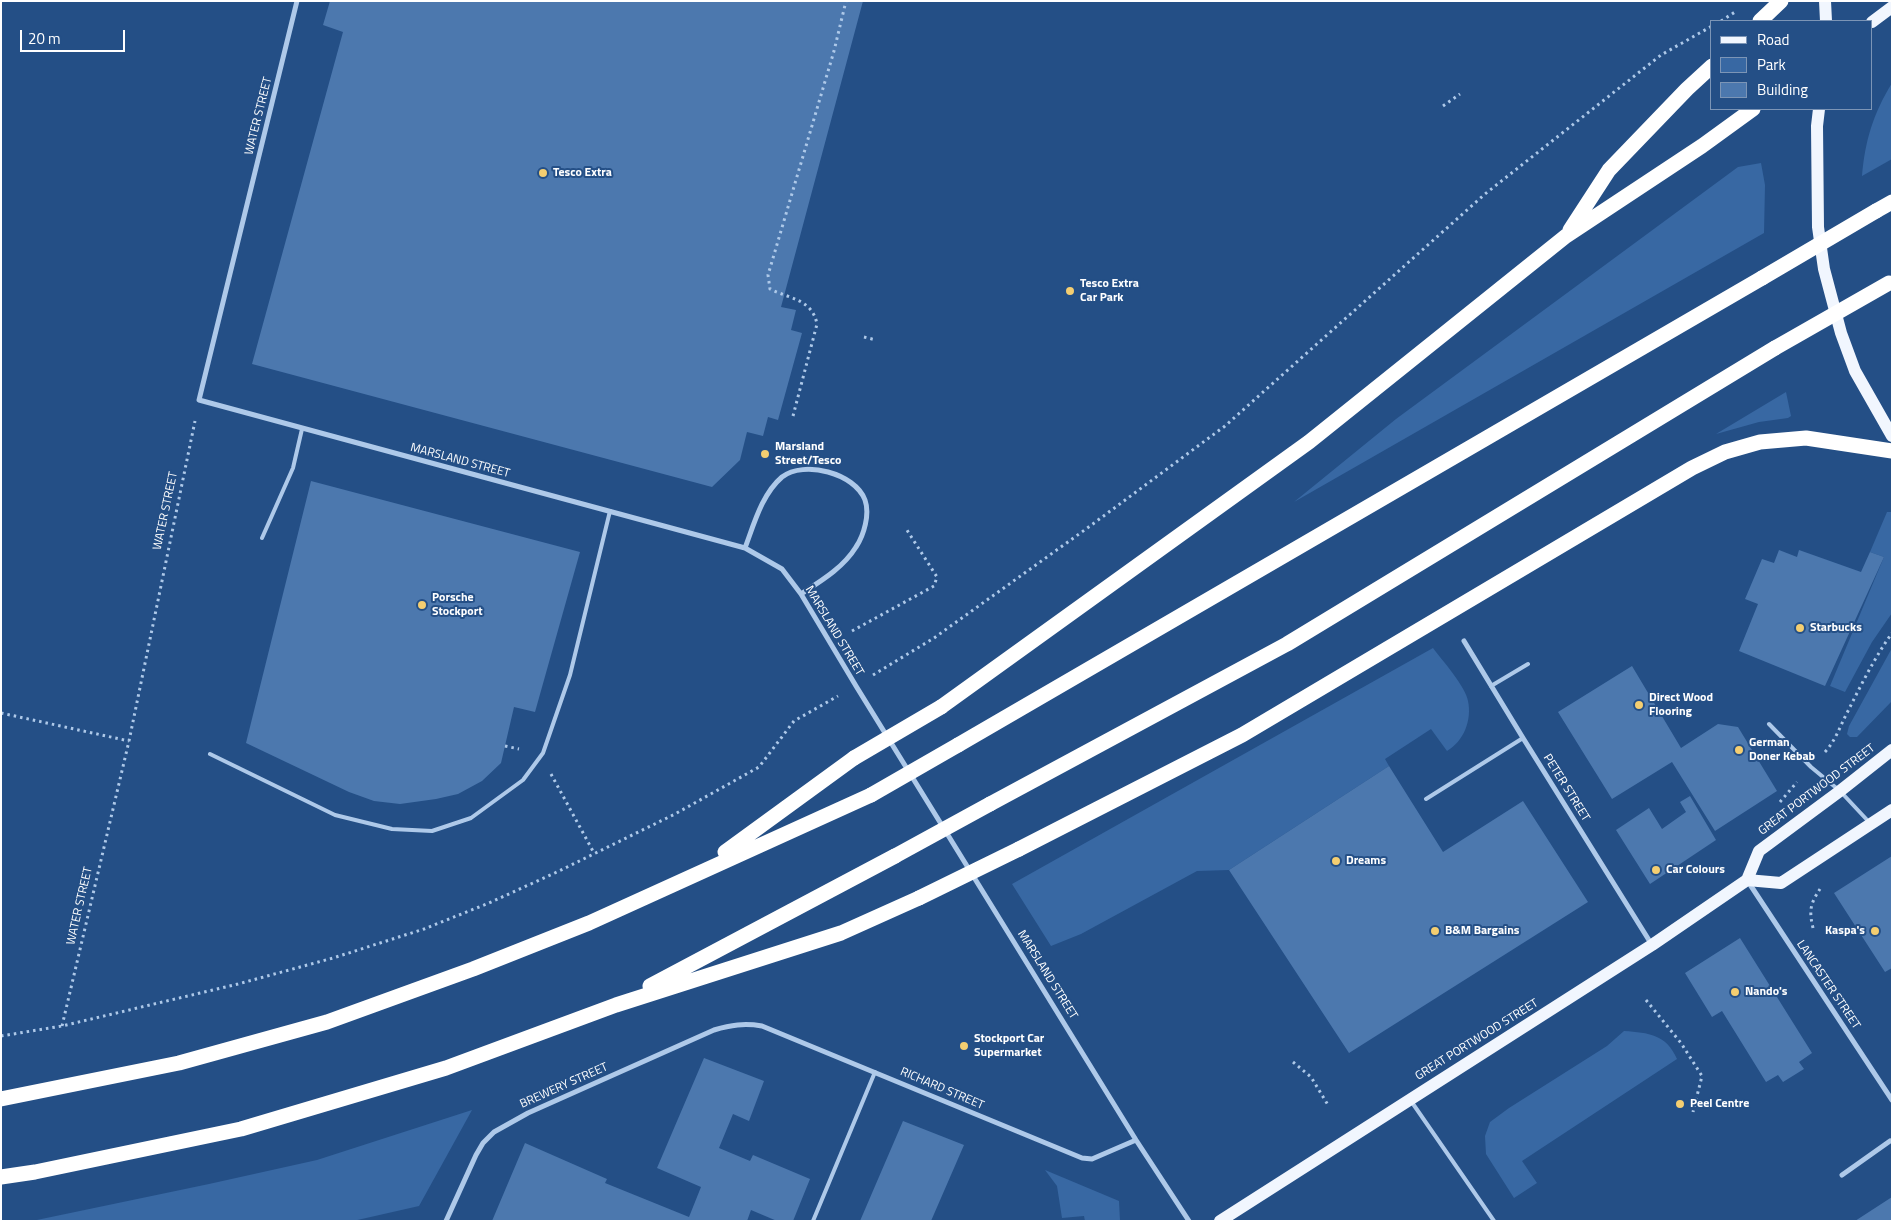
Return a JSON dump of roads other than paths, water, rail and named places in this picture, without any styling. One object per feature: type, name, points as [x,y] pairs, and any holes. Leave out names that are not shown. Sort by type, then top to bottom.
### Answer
[{"type":"highway","points":[[1761,20],[1781,1]]},
{"type":"highway","points":[[1566,236],[1609,170],[1710,68]]},
{"type":"highway","points":[[700,871],[854,758],[941,708],[1309,442],[1566,236],[1702,146],[1753,110]]},
{"type":"highway","points":[[1,1099],[179,1063],[327,1022],[500,959],[589,922],[871,795],[1892,202]]},
{"type":"highway","points":[[616,1004],[1287,644],[1775,348],[1890,282]]},
{"type":"highway","points":[[1,1177],[34,1172],[241,1129],[446,1068],[616,1004],[841,933],[919,898],[1019,849],[1242,735],[1692,468],[1725,452],[1760,442],[1806,438],[1892,451]]},
{"type":"main road","points":[[1825,1],[1826,20]]},
{"type":"main road","points":[[1873,21],[1892,6]]},
{"type":"main road","points":[[1819,110],[1817,126],[1818,227],[1824,269],[1855,371],[1892,436]]},
{"type":"main road","name":"GREAT PORTWOOD STREET","points":[[1220,1221],[1652,945],[1747,880],[1759,851],[1892,750]]},
{"type":"main road","points":[[1747,880],[1781,883],[1872,825],[1892,810]]},
{"type":"street","name":"WATER STREET","points":[[199,400],[297,1]]},
{"type":"street","name":"MARSLAND STREET","points":[[199,400],[745,548],[782,569],[802,594],[856,686],[1188,1221]]},
{"type":"street","points":[[745,548],[760,509],[782,477],[796,470],[815,469],[833,473],[854,484],[864,499],[867,514],[863,532],[856,547],[834,572],[802,594]]},
{"type":"street","name":"PETER STREET","points":[[1464,641],[1522,738],[1652,945]]},
{"type":"street","name":"LANCASTER STREET","points":[[1747,880],[1892,1100]]},
{"type":"street","name":"RICHARD STREET","points":[[738,1024],[748,1023],[762,1026],[1082,1158],[1092,1159],[1136,1140]]},
{"type":"street","name":"BREWERY STREET","points":[[446,1221],[476,1154],[483,1143],[494,1132],[528,1113],[705,1034],[732,1024],[738,1024]]},
{"type":"street","points":[[1842,1175],[1890,1141]]},
{"type":"lane","points":[[262,538],[293,468],[302,429]]},
{"type":"lane","points":[[210,754],[335,815],[392,829],[432,831],[471,818],[523,780],[544,753],[570,675],[610,511]]},
{"type":"lane","points":[[1491,686],[1528,664]]},
{"type":"lane","points":[[1769,724],[1811,767],[1840,791],[1872,825]]},
{"type":"lane","points":[[1426,799],[1522,738]]},
{"type":"lane","points":[[813,1221],[875,1072]]},
{"type":"lane","points":[[1410,1099],[1494,1221]]},
{"type":"place","name":"Tesco Extra","points":[[543,173]]},
{"type":"place","name":"Tesco Extra Car Park","points":[[1070,291]]},
{"type":"place","name":"Marsland Street/Tesco","points":[[765,454]]},
{"type":"place","name":"Porsche Stockport","points":[[422,605]]},
{"type":"place","name":"Starbucks","points":[[1800,628]]},
{"type":"place","name":"Direct Wood Flooring","points":[[1639,705]]},
{"type":"place","name":"German Doner Kebab","points":[[1739,750]]},
{"type":"place","name":"Dreams","points":[[1336,861]]},
{"type":"place","name":"Car Colours","points":[[1656,870]]},
{"type":"place","name":"B&M Bargains","points":[[1435,931]]},
{"type":"place","name":"Kaspa's","points":[[1875,931]]},
{"type":"place","name":"Nando's","points":[[1735,992]]},
{"type":"place","name":"Stockport Car Supermarket","points":[[964,1046]]},
{"type":"place","name":"Peel Centre","points":[[1680,1104]]}]
